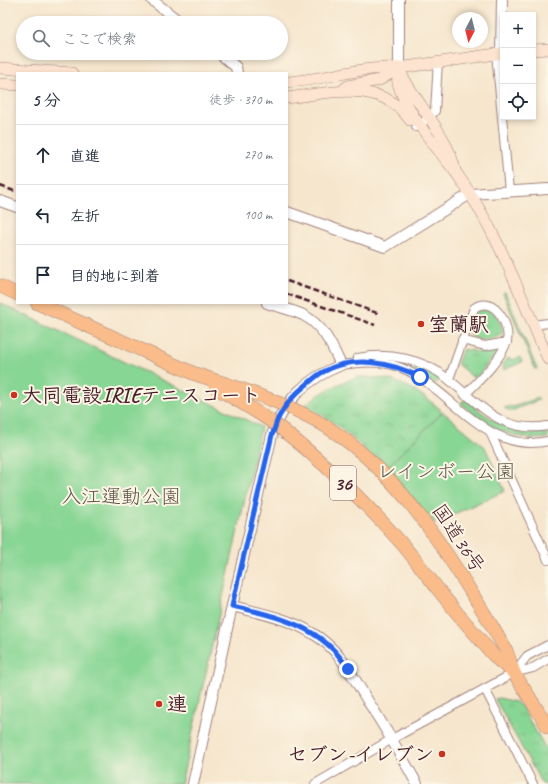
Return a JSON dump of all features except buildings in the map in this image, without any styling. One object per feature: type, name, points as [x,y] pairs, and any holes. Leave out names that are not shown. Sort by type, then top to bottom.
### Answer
[{"type":"highway","points":[[0,286],[16,294]]},
{"type":"highway","name":"国道36号","points":[[39,304],[195,374],[292,410],[327,427],[350,444],[396,486],[449,554],[506,650],[514,673],[548,728]]},
{"type":"highway","name":"国道36号","points":[[195,374],[284,431],[330,471],[367,506],[404,546],[439,592],[496,658],[514,673]]},
{"type":"main road","points":[[536,50],[548,48]]},
{"type":"main road","points":[[288,82],[382,67],[399,68],[500,53]]},
{"type":"main road","points":[[0,68],[58,72]]},
{"type":"main road","points":[[342,92],[348,86],[379,80],[399,68]]},
{"type":"main road","points":[[399,68],[422,123],[441,163],[456,173]]},
{"type":"main road","points":[[0,84],[16,85]]},
{"type":"main road","points":[[288,98],[342,92],[368,92],[391,100],[407,114],[422,123],[452,155],[456,173],[470,194],[499,246],[548,359]]},
{"type":"street","points":[[152,0],[172,16]]},
{"type":"street","points":[[399,0],[399,68]]},
{"type":"street","points":[[500,48],[502,0]]},
{"type":"street","points":[[228,60],[236,67],[237,72]]},
{"type":"street","points":[[422,123],[435,112],[437,101],[438,62]]},
{"type":"street","points":[[502,84],[509,191]]},
{"type":"street","points":[[288,212],[385,247],[470,194],[548,189]]},
{"type":"street","points":[[0,201],[16,207]]},
{"type":"street","points":[[270,304],[304,315],[317,325],[329,340],[341,365]]},
{"type":"street","points":[[449,379],[474,308],[482,304],[487,304],[498,312],[507,331],[508,342],[499,358],[465,395]]},
{"type":"street","points":[[533,324],[548,324]]},
{"type":"street","points":[[462,340],[485,346],[508,342]]},
{"type":"street","points":[[193,784],[232,606],[272,435],[279,415],[302,389],[322,372],[360,358],[383,356],[401,358],[427,366],[449,379],[465,395],[485,411],[510,424],[526,428],[548,426]]},
{"type":"street","points":[[341,365],[360,362],[380,363],[405,370],[420,377],[444,395],[470,418],[490,432],[517,441],[536,443],[548,441]]},
{"type":"street","points":[[490,432],[548,560]]},
{"type":"street","points":[[232,606],[280,618],[296,624],[313,633],[341,657],[392,739],[417,784]]},
{"type":"street","points":[[514,673],[527,656],[548,645]]},
{"type":"street","points":[[315,784],[392,739],[484,689],[514,673],[533,668],[548,659]]},
{"type":"street","points":[[484,689],[534,784]]},
{"type":"green space","points":[[505,292],[537,369],[535,369],[503,293]]},
{"type":"green space","name":"入江運動公園","points":[[0,303],[261,427],[181,784],[0,784]]},
{"type":"green space","points":[[483,309],[491,311],[496,316],[503,331],[501,335],[480,340],[476,339],[469,333],[476,312]]},
{"type":"green space","points":[[463,349],[484,353],[496,350],[498,352],[475,379],[457,364]]},
{"type":"green space","points":[[520,357],[522,362],[504,370],[503,365],[508,358],[513,360]]},
{"type":"green space","points":[[395,363],[417,365],[439,376],[438,381],[434,383]]},
{"type":"green space","points":[[358,377],[371,377],[402,384],[411,388],[440,409],[441,414],[385,469],[357,442],[327,418],[305,405],[330,388]]},
{"type":"green space","points":[[538,398],[539,400],[511,411],[504,408],[509,406],[513,407]]},
{"type":"green space","points":[[466,400],[484,414],[507,427],[527,433],[548,431],[548,438],[536,439],[512,435],[501,431],[471,412],[462,404],[462,401]]},
{"type":"green space","name":"レインボー公園","points":[[443,412],[485,447],[505,491],[434,523],[385,469]]},
{"type":"green space","points":[[499,698],[516,702],[521,706],[548,752],[548,784],[542,784],[495,699]]},
{"type":"railway","points":[[0,186],[16,192]]},
{"type":"railway","points":[[288,281],[380,314]]},
{"type":"railway","points":[[288,294],[375,325]]},
{"type":"place","name":"室蘭駅","points":[[421,324]]},
{"type":"place","name":"大同電設IRIEテニスコート","points":[[14,395]]},
{"type":"place","name":"連","points":[[159,704]]},
{"type":"place","name":"セブン-イレブン","points":[[442,754]]},
{"type":"route","points":[[348,669],[341,657],[313,633],[280,618],[232,606],[272,435],[279,415],[292,398],[322,372],[341,365],[360,362],[380,363],[392,365],[420,377]]}]
